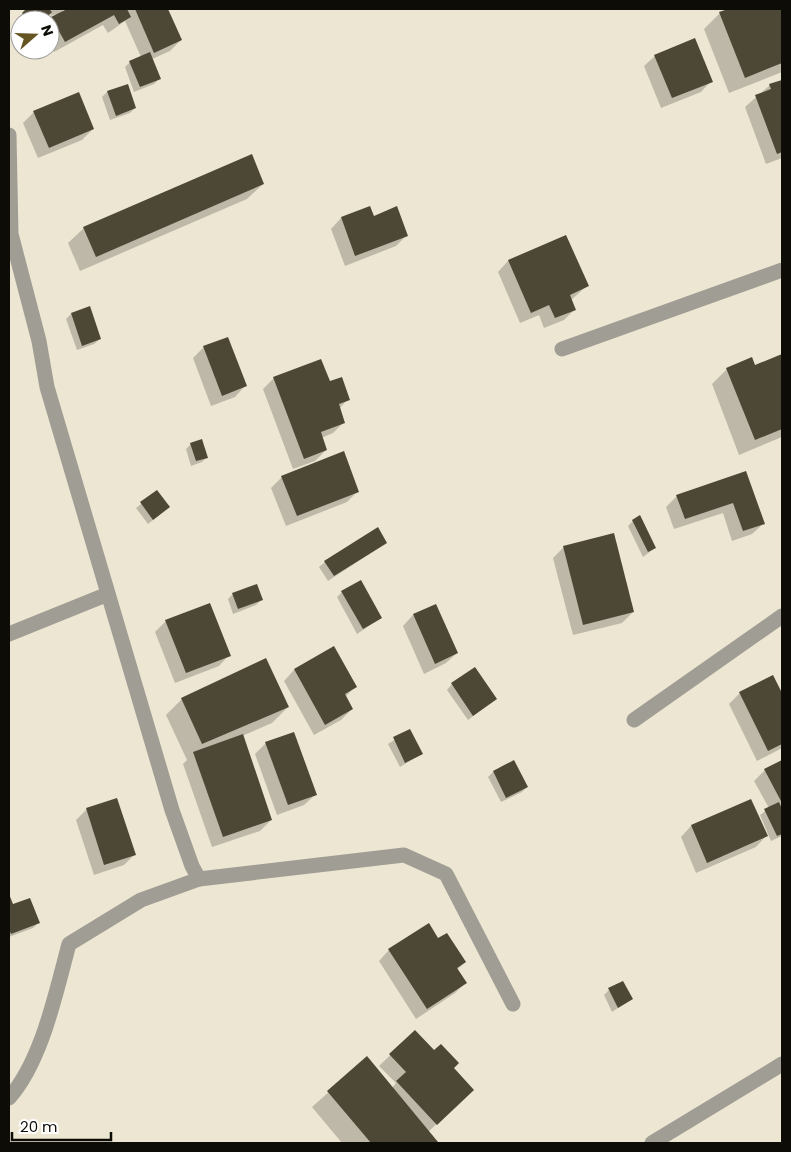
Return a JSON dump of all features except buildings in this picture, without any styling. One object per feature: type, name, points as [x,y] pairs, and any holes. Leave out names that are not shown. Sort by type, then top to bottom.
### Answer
[{"type":"street","points":[[9,135],[13,243],[39,341],[47,387],[172,810],[192,866],[199,879]]},
{"type":"street","points":[[562,349],[782,270]]},
{"type":"street","points":[[9,634],[108,594]]},
{"type":"street","points":[[634,720],[782,616]]},
{"type":"street","points":[[9,1098],[22,1084],[51,1013],[69,944],[141,900],[199,879],[404,855],[446,874],[513,1004]]},
{"type":"street","points":[[652,1143],[782,1064]]}]
